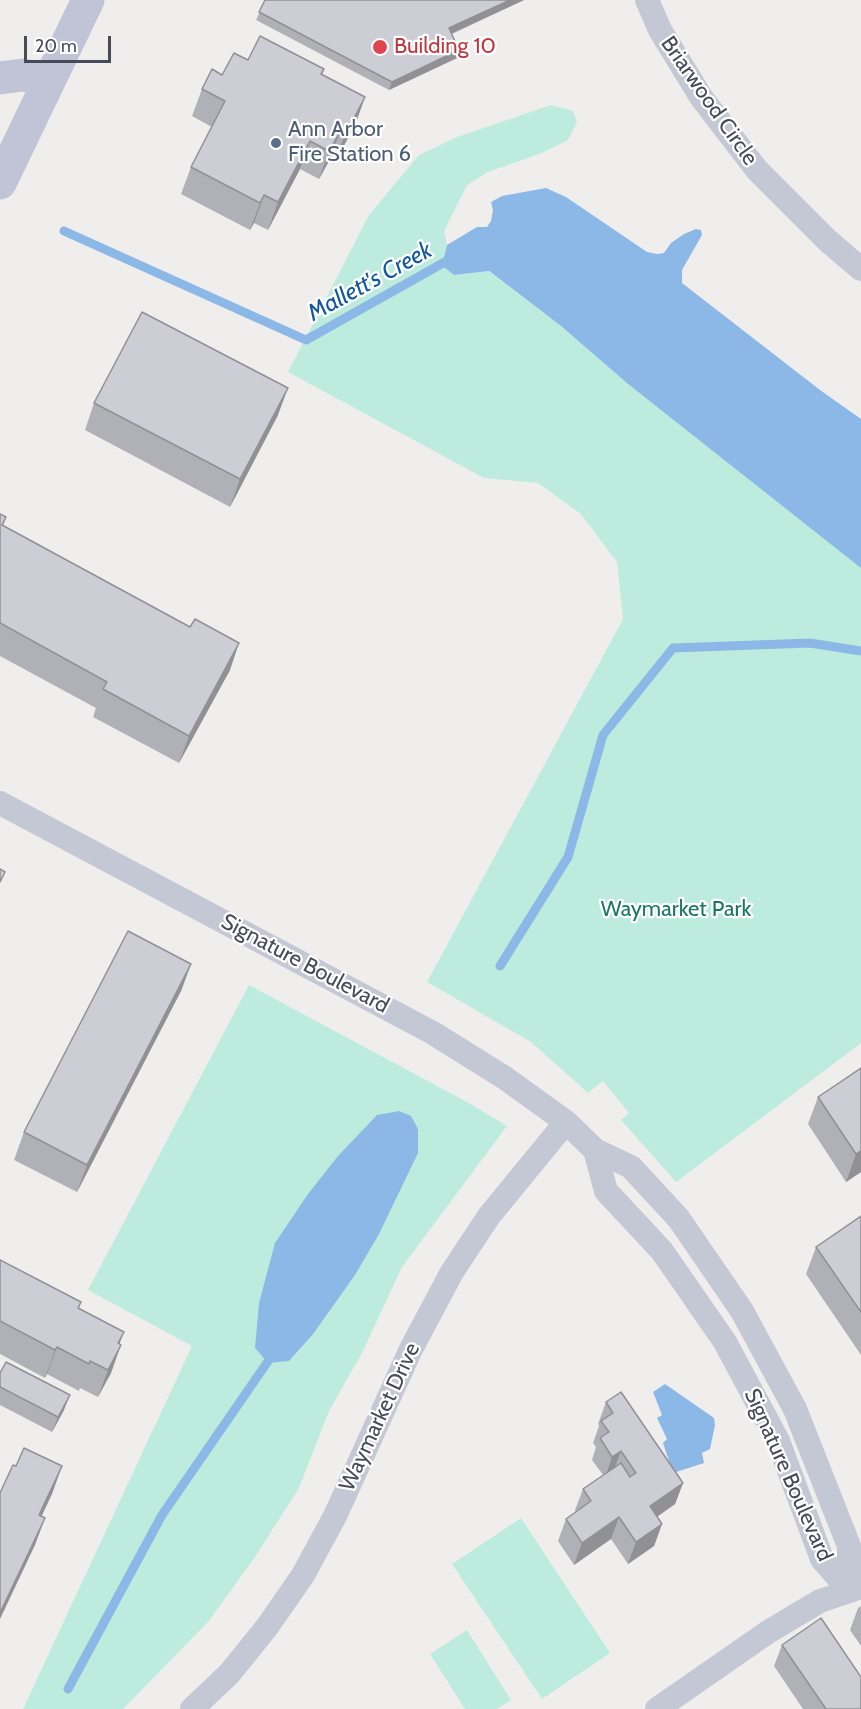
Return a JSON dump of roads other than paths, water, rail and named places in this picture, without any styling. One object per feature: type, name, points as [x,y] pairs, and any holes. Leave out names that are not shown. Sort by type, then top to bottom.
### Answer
[{"type":"main road","points":[[0,183],[88,0]]},
{"type":"main road","points":[[0,78],[22,75],[49,80]]},
{"type":"street","name":"Briarwood Circle","points":[[647,0],[660,30],[701,97],[757,170],[827,240],[861,269]]},
{"type":"street","name":"Signature Boulevard","points":[[0,803],[433,1033],[506,1077],[566,1122],[595,1150],[631,1167],[679,1219],[742,1311],[795,1409],[849,1546],[855,1589]]},
{"type":"street","name":"Waymarket Drive","points":[[192,1709],[229,1674],[267,1627],[303,1575],[335,1516],[411,1349],[452,1272],[489,1216],[566,1122]]},
{"type":"street","name":"Signature Boulevard","points":[[595,1150],[606,1191],[662,1251],[725,1342],[778,1441],[822,1559],[855,1589]]},
{"type":"street","points":[[657,1709],[768,1632],[820,1601],[855,1589]]},
{"type":"water","points":[[546,188],[566,197],[647,252],[664,253],[671,243],[684,234],[696,229],[701,230],[702,235],[682,270],[682,283],[861,419],[861,568],[628,384],[561,326],[489,271],[454,275],[444,267],[447,245],[477,227],[487,227],[493,210],[491,202],[502,196]]},
{"type":"water","points":[[399,1111],[411,1116],[418,1129],[418,1153],[379,1234],[355,1275],[313,1334],[289,1361],[268,1363],[255,1348],[259,1303],[275,1243],[308,1194],[338,1156],[377,1115]]},
{"type":"water","points":[[665,1384],[714,1418],[715,1425],[710,1449],[702,1453],[704,1463],[673,1473],[663,1443],[667,1439],[657,1418],[662,1415],[653,1392]]},
{"type":"waterway","name":"Mallett's Creek","points":[[64,231],[306,340],[455,258]]},
{"type":"waterway","points":[[500,966],[568,857],[603,735],[673,648],[810,643],[861,651]]},
{"type":"waterway","points":[[68,1689],[162,1515],[273,1354]]},
{"type":"place","name":"Building 10","points":[[380,47]]},
{"type":"place","name":"Ann Arbor Fire Station 6","points":[[276,143]]},
{"type":"park label","name":"Waymarket Park","points":[[676,910]]}]
